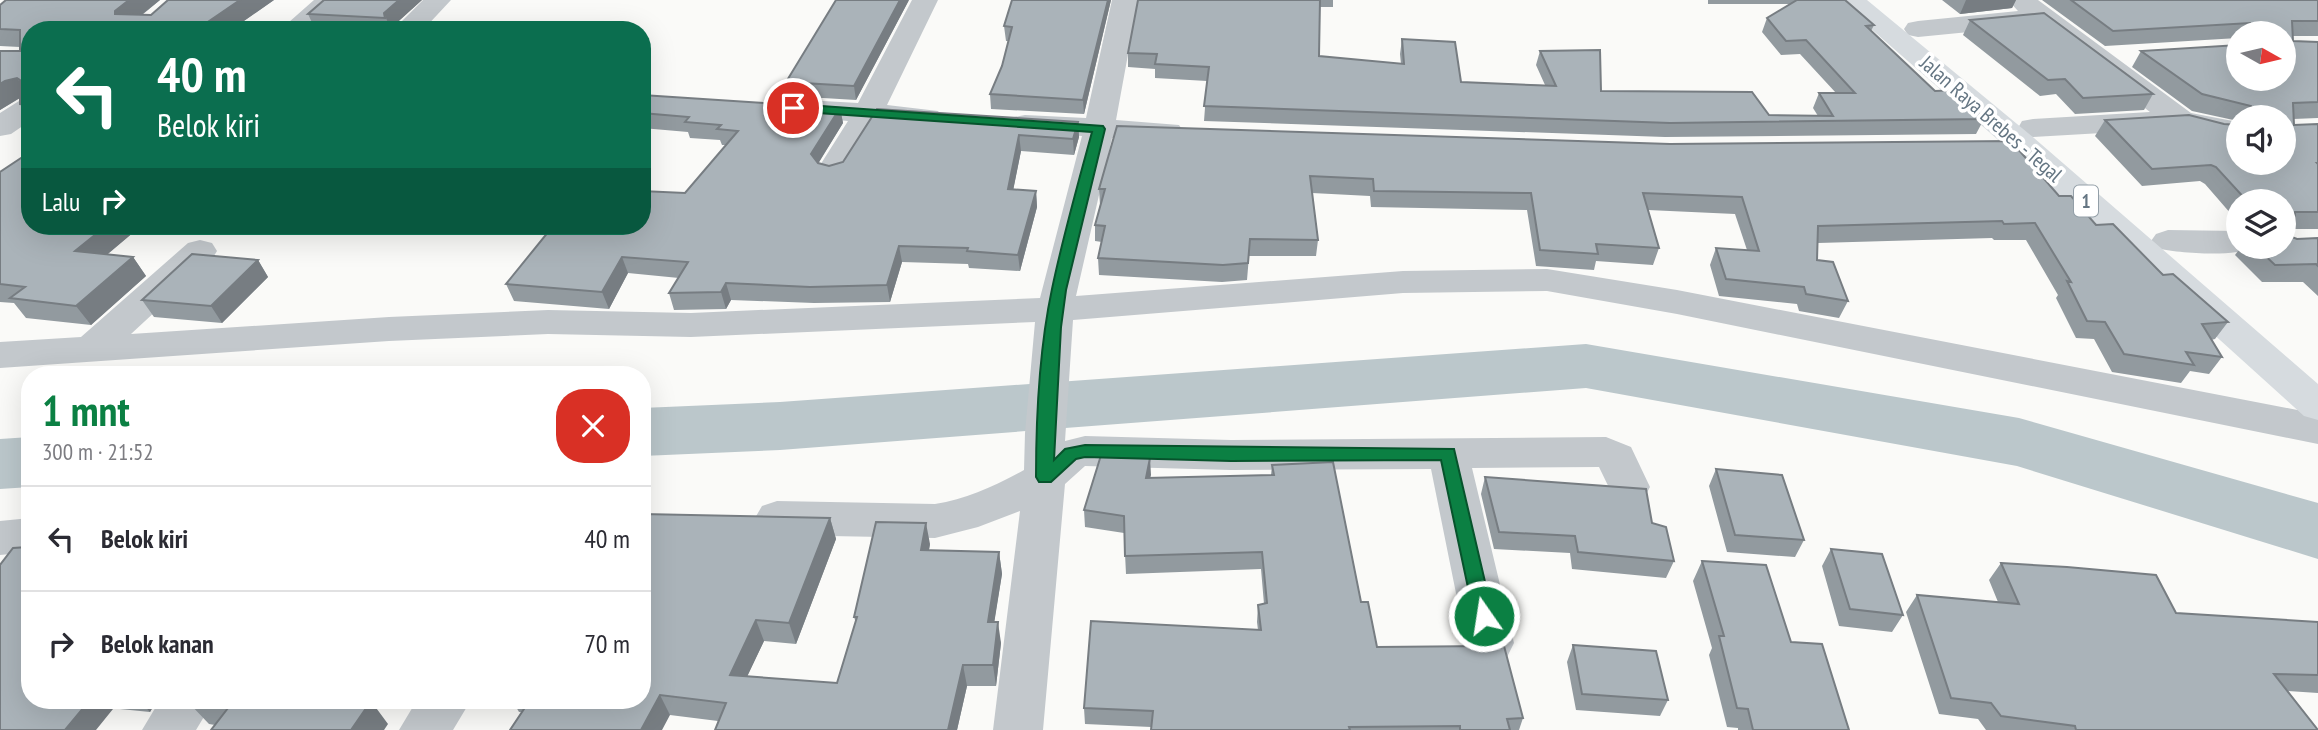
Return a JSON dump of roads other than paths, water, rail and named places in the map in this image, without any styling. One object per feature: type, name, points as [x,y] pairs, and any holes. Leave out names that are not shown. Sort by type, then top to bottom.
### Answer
[{"type":"highway","name":"Jalan Raya Brebes - Tegal","points":[[1851,0],[2168,241],[2318,370]]},
{"type":"highway","name":"Jalan Raya Brebes - Tegal","points":[[1882,0],[1918,29],[2028,136],[2318,406]]},
{"type":"street","points":[[305,21],[330,0]]},
{"type":"street","points":[[416,21],[438,0]]},
{"type":"street","points":[[833,170],[869,113],[925,0]]},
{"type":"street","points":[[1018,730],[1045,455],[1055,318],[1099,129],[1125,0]]},
{"type":"street","points":[[1918,29],[2033,8],[2180,120]]},
{"type":"street","points":[[2099,58],[2140,54]]},
{"type":"street","points":[[762,106],[950,118]]},
{"type":"street","points":[[0,127],[21,113]]},
{"type":"street","points":[[1983,145],[2028,136],[2180,120],[2226,130]]},
{"type":"street","points":[[990,121],[1203,134]]},
{"type":"street","points":[[2168,241],[2226,242]]},
{"type":"street","points":[[91,349],[200,251]]},
{"type":"street","points":[[0,355],[389,329],[548,322],[691,325],[1055,318],[1403,282],[1547,281],[1677,302],[2318,429]]},
{"type":"street","points":[[736,517],[935,521],[957,518],[1005,499],[1045,455],[1085,451],[1231,455],[1611,453],[1629,487]]},
{"type":"street","points":[[1448,453],[1490,643]]},
{"type":"street","points":[[0,538],[21,536]]},
{"type":"street","points":[[167,730],[182,709]]},
{"type":"street","points":[[424,730],[439,709]]},
{"type":"waterway","points":[[651,432],[780,426],[1586,366],[2019,442],[2318,531]]},
{"type":"waterway","points":[[0,464],[21,463]]}]
